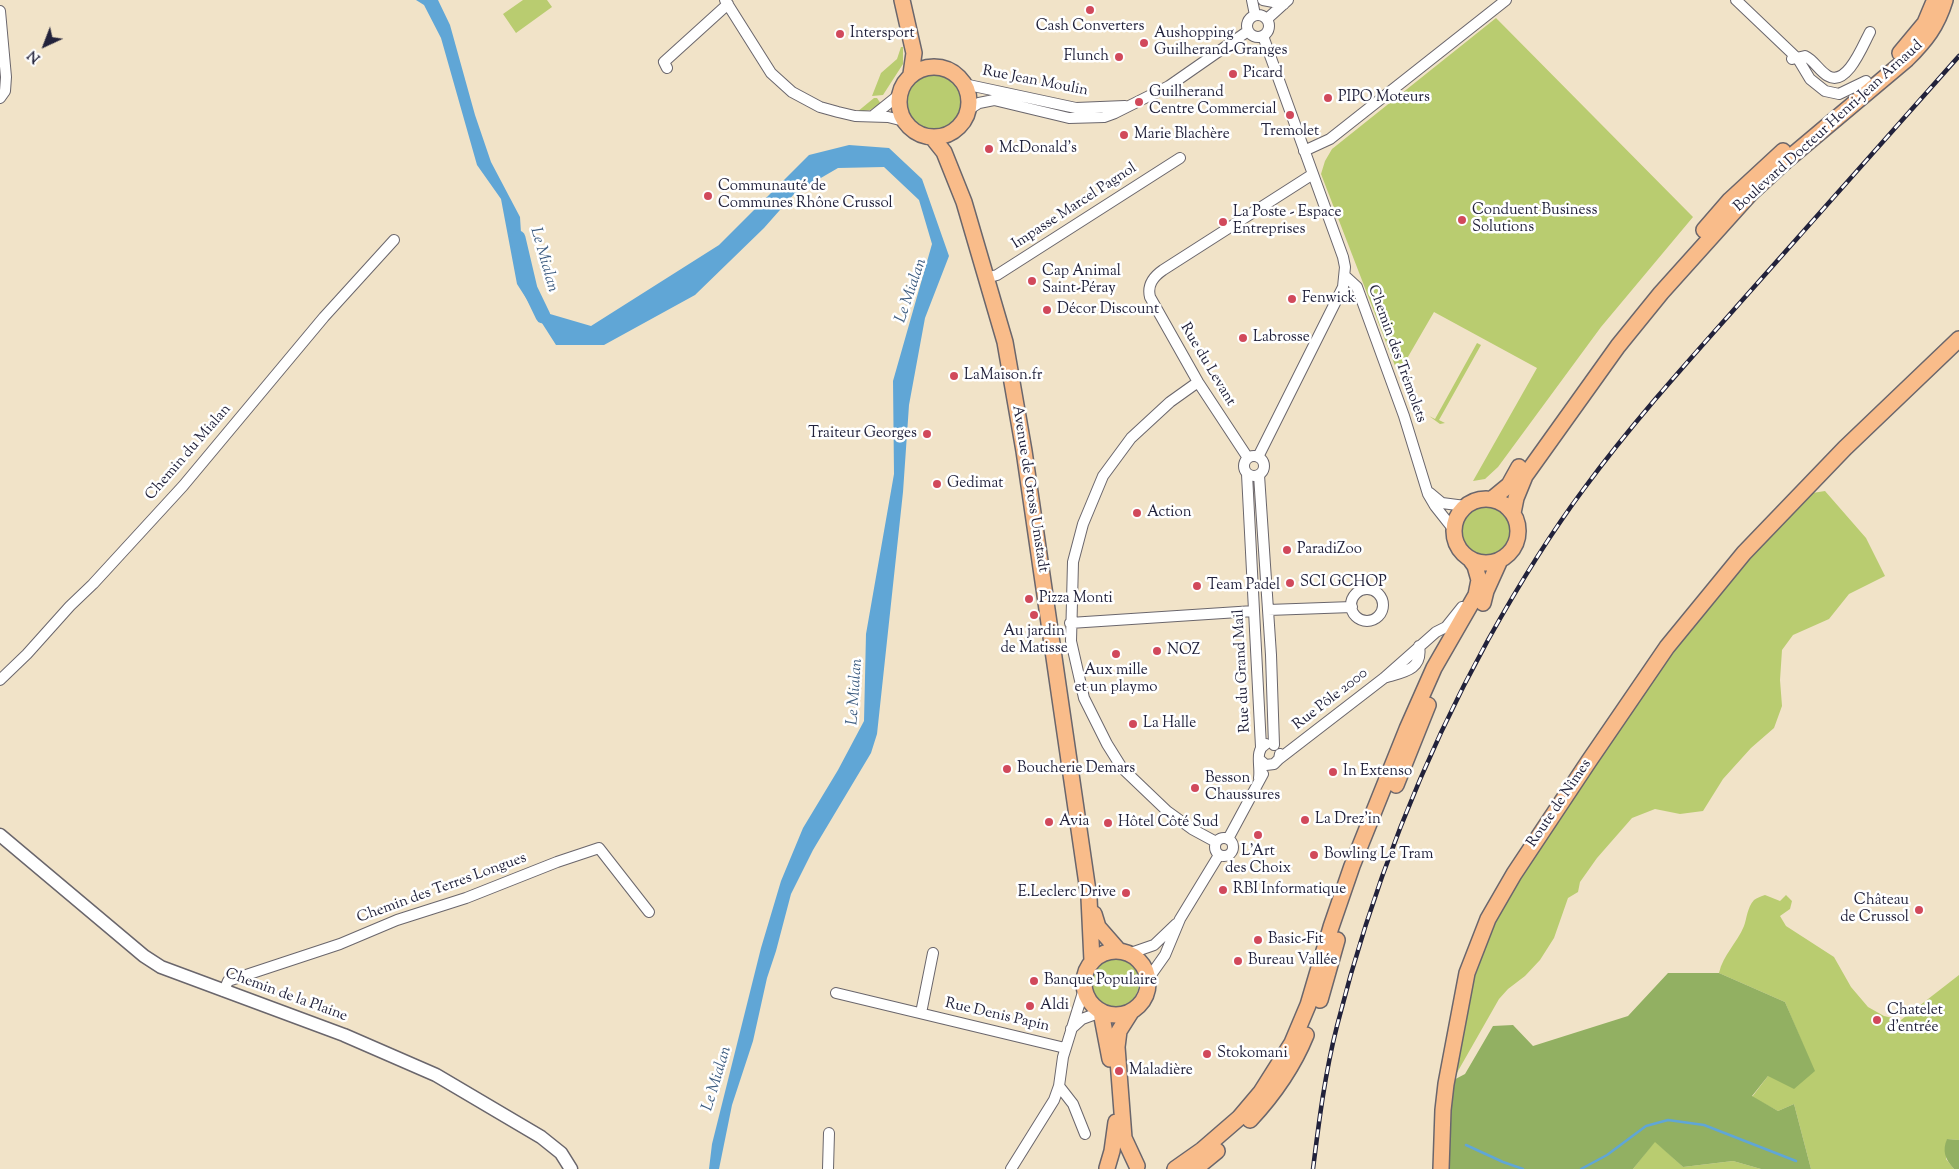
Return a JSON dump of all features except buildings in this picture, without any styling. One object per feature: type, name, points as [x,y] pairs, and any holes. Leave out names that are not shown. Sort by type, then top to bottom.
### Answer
[{"type":"main road","points":[[902,0],[914,53],[911,74]]},
{"type":"main road","points":[[910,0],[924,52],[936,66]]},
{"type":"main road","name":"Boulevard Docteur Henri-Jean Arnaud","points":[[1492,500],[1508,485],[1617,330],[1718,214],[1764,167],[1910,43],[1925,23],[1934,0]]},
{"type":"main road","name":"Boulevard Docteur Henri-Jean Arnaud","points":[[1513,513],[1516,498],[1525,476],[1618,346],[1661,293],[1750,194],[1788,159],[1907,60],[1923,44],[1934,30],[1945,0]]},
{"type":"main road","points":[[936,66],[955,73],[964,84],[968,95],[968,110],[963,122],[954,130],[944,136],[932,137],[914,131],[904,121],[899,109],[899,95],[904,82],[911,74],[923,68],[936,66]]},
{"type":"main road","name":"Avenue de Gross Umstadt","points":[[954,130],[953,150],[960,174],[964,202]]},
{"type":"main road","name":"Avenue de Gross Umstadt","points":[[932,137],[944,152],[964,202],[1005,342],[1024,451],[1089,898],[1092,961]]},
{"type":"main road","name":"Route de Nîmes","points":[[1441,1169],[1443,1110],[1467,973],[1488,919],[1518,868],[1667,648],[1744,553],[1844,448],[1959,339]]},
{"type":"main road","points":[[1175,1169],[1202,1150],[1239,1118],[1261,1092],[1292,1043],[1308,1005],[1331,927],[1352,866],[1407,729],[1434,668],[1476,595],[1479,580],[1475,566],[1458,546],[1454,530],[1458,516],[1465,506],[1475,501],[1492,500],[1503,504],[1513,513],[1518,536],[1512,550],[1500,560],[1482,605],[1453,653],[1433,693],[1359,877],[1334,949],[1321,996],[1300,1049],[1285,1077],[1265,1103],[1235,1136],[1195,1169]]},
{"type":"main road","points":[[1470,559],[1485,563],[1500,560]]},
{"type":"main road","name":"Avenue de Gross Umstadt","points":[[1089,898],[1098,927],[1124,953]]},
{"type":"main road","points":[[1131,1012],[1116,1016],[1101,1012],[1087,998],[1084,989],[1085,974],[1092,961],[1104,953],[1124,953],[1138,960],[1144,968],[1148,979],[1146,994],[1143,1000],[1131,1012],[1119,1030],[1117,1047],[1124,1138],[1139,1168]]},
{"type":"main road","points":[[1101,1012],[1108,1044],[1116,1120],[1112,1151],[1106,1168]]},
{"type":"main road","points":[[1106,1168],[1122,1164],[1139,1168]]},
{"type":"street","points":[[1252,0],[1255,15]]},
{"type":"street","points":[[1263,0],[1286,2]]},
{"type":"street","points":[[1304,151],[1330,139],[1506,0]]},
{"type":"street","points":[[1736,0],[1785,47],[1789,58],[1798,59],[1804,56],[1827,76],[1836,78],[1849,70],[1870,32]]},
{"type":"street","points":[[667,68],[664,62],[698,38],[727,2],[771,72],[792,92],[813,104],[838,112],[862,116],[874,115],[904,121]]},
{"type":"street","points":[[1267,19],[1286,2]]},
{"type":"street","points":[[0,11],[6,77],[5,91],[0,98]]},
{"type":"street","points":[[1255,15],[1263,16],[1267,19],[1269,29],[1263,36],[1254,36],[1248,31],[1247,23],[1251,17],[1255,15]]},
{"type":"street","name":"Rue Jean Moulin","points":[[968,110],[979,103],[994,100],[1056,116],[1088,119],[1115,113],[1169,86],[1248,31]]},
{"type":"street","name":"Chemin des Trémolets","points":[[1263,36],[1343,257],[1345,276],[1357,287],[1404,416],[1426,488],[1435,506],[1454,530]]},
{"type":"street","points":[[1798,59],[1810,79],[1829,93],[1839,94],[1866,81]]},
{"type":"street","name":"Rue Jean Moulin","points":[[964,84],[1076,108],[1130,105]]},
{"type":"street","points":[[874,115],[899,95]]},
{"type":"street","name":"Impasse Marcel Pagnol","points":[[986,278],[997,275],[1180,158]]},
{"type":"street","name":"Rue du Levant","points":[[1253,457],[1198,382],[1150,297],[1149,285],[1163,270],[1313,174]]},
{"type":"street","name":"Chemin du Mialan","points":[[0,680],[27,654],[183,486],[324,317],[394,240]]},
{"type":"street","points":[[1253,457],[1264,465],[1264,469],[1259,475],[1252,477],[1244,471],[1244,463],[1253,457],[1343,287],[1345,276]]},
{"type":"street","points":[[1198,382],[1170,402],[1131,438],[1103,476],[1082,524],[1073,562],[1070,641],[1084,698],[1106,743],[1122,768],[1167,811],[1192,829],[1216,842]]},
{"type":"street","name":"Rue du Grand Mail","points":[[1246,474],[1261,747]]},
{"type":"street","name":"Rue du Grand Mail","points":[[1259,475],[1261,482],[1276,746]]},
{"type":"street","points":[[1426,488],[1442,503],[1465,506]]},
{"type":"street","name":"Rue Pôle 2000","points":[[1279,759],[1384,678],[1436,632],[1446,627],[1465,602],[1476,595]]},
{"type":"street","points":[[1070,623],[1254,611],[1260,605],[1264,605],[1268,610],[1352,607]]},
{"type":"street","points":[[1228,838],[1259,778],[1270,765],[1279,759],[1280,751],[1276,746],[1268,744],[1261,747],[1258,753],[1260,760],[1259,778]]},
{"type":"street","name":"Rue Pôle 2000","points":[[1276,746],[1297,745]]},
{"type":"street","points":[[1260,760],[1262,763],[1270,765]]},
{"type":"street","name":"Chemin de la Plaine","points":[[0,836],[144,956],[162,967],[344,1035],[436,1075],[541,1137],[561,1153],[571,1169]]},
{"type":"street","points":[[1221,838],[1228,838],[1232,843],[1232,849],[1225,856],[1219,855],[1215,849],[1216,842],[1221,838]]},
{"type":"street","name":"Chemin des Terres Longues","points":[[224,991],[228,981],[340,944],[397,920],[466,898],[598,848],[649,912]]},
{"type":"street","points":[[1148,979],[1165,956],[1180,919],[1219,855]]},
{"type":"street","points":[[1124,953],[1154,945],[1180,919]]},
{"type":"street","name":"Rue Denis Papin","points":[[921,1013],[933,953]]},
{"type":"street","points":[[1011,1169],[1054,1100],[1059,1086],[1065,1048],[1084,989]]},
{"type":"street","name":"Rue Denis Papin","points":[[836,993],[1065,1048]]},
{"type":"street","points":[[1071,1030],[1082,1019],[1101,1012]]},
{"type":"street","points":[[1059,1086],[1073,1104],[1085,1134]]},
{"type":"street","points":[[828,1169],[829,1133]]},
{"type":"green space","points":[[523,0],[547,0],[552,7],[516,33],[503,14]]},
{"type":"green space","points":[[1496,18],[1693,217],[1601,327],[1498,467],[1485,479],[1473,481],[1537,368],[1434,312],[1405,362],[1397,371],[1321,174],[1325,161],[1332,149]]},
{"type":"green space","points":[[901,47],[903,47],[903,64],[883,95],[872,96],[881,73],[897,59]]},
{"type":"green space","points":[[928,72],[940,72],[955,80],[963,95],[963,107],[955,122],[940,130],[928,130],[913,122],[905,107],[905,95],[913,80]]},
{"type":"green space","points":[[874,98],[877,98],[881,104],[870,110],[857,112]]},
{"type":"green space","points":[[1477,343],[1481,345],[1439,420],[1445,423],[1440,424],[1429,416],[1435,419]]},
{"type":"green space","points":[[1825,491],[1866,538],[1885,576],[1849,594],[1829,619],[1793,635],[1782,650],[1780,680],[1782,706],[1774,728],[1751,748],[1723,779],[1703,811],[1680,814],[1655,809],[1632,818],[1597,858],[1580,882],[1578,892],[1568,898],[1554,938],[1540,960],[1499,999],[1454,1078],[1453,1040],[1488,919],[1667,647],[1800,495]]},
{"type":"green space","points":[[1486,507],[1504,514],[1511,532],[1504,550],[1486,557],[1468,550],[1461,532],[1468,514]]},
{"type":"green space","points":[[1765,895],[1780,901],[1786,895],[1792,901],[1790,909],[1780,916],[1786,926],[1834,957],[1851,987],[1868,1007],[1884,1016],[1901,1020],[1959,975],[1959,1140],[1947,1139],[1946,1159],[1954,1169],[1811,1169],[1794,1104],[1778,1111],[1752,1097],[1768,1076],[1814,1071],[1785,1002],[1719,973],[1724,960],[1744,926],[1752,903],[1755,899]]},
{"type":"green space","points":[[1110,957],[1120,957],[1128,961],[1133,966],[1138,977],[1139,987],[1135,996],[1121,1008],[1112,1008],[1104,1005],[1093,990],[1093,979],[1097,968]]},
{"type":"green space","points":[[1668,973],[1719,973],[1785,1002],[1815,1071],[1794,1089],[1768,1076],[1752,1096],[1778,1111],[1794,1104],[1811,1169],[1761,1169],[1733,1161],[1683,1167],[1655,1142],[1633,1169],[1447,1169],[1446,1084],[1465,1074],[1493,1026],[1513,1025],[1533,1046],[1628,1016]]},
{"type":"green space","points":[[1947,1139],[1959,1140],[1959,1169],[1954,1169],[1948,1162],[1945,1151]]},
{"type":"green space","points":[[1655,1141],[1683,1167],[1733,1161],[1761,1169],[1633,1169]]},
{"type":"water","name":"Le Mialan","points":[[416,0],[438,0],[450,25],[475,115],[491,162],[520,217],[523,265],[532,294],[550,314],[591,326],[719,245],[809,155],[849,145],[889,148],[922,179],[949,256],[925,318],[909,405],[903,492],[877,734],[871,753],[813,850],[791,894],[767,978],[753,1041],[732,1105],[719,1169],[709,1169],[712,1144],[761,948],[781,881],[803,828],[838,770],[864,721],[866,634],[894,474],[893,381],[932,244],[919,200],[884,167],[838,168],[795,193],[764,228],[695,295],[604,345],[556,345],[517,284],[501,199],[477,165],[441,38],[424,5]]},
{"type":"waterway","name":"Le Mialan","points":[[518,238],[530,289],[543,316]]},
{"type":"waterway","points":[[1581,1169],[1607,1155],[1646,1126],[1668,1120],[1704,1125],[1796,1161]]},
{"type":"waterway","points":[[1466,1145],[1523,1169]]},
{"type":"railway","points":[[1313,1169],[1323,1097],[1333,1044],[1351,976],[1382,877],[1400,828],[1441,733],[1510,601],[1570,508],[1648,408],[1959,56]]},
{"type":"place","name":"Cash Converters","points":[[1090,10]]},
{"type":"place","name":"Intersport","points":[[840,34]]},
{"type":"place","name":"Aushopping Guilherand-Granges","points":[[1144,43]]},
{"type":"place","name":"Flunch","points":[[1119,57]]},
{"type":"place","name":"Picard","points":[[1233,74]]},
{"type":"place","name":"PIPO Moteurs","points":[[1328,98]]},
{"type":"place","name":"Guilherand Centre Commercial","points":[[1139,102]]},
{"type":"place","name":"Tremolet","points":[[1290,115]]},
{"type":"place","name":"Marie Blachère","points":[[1124,135]]},
{"type":"place","name":"McDonald's","points":[[989,149]]},
{"type":"place","name":"Communauté de Communes Rhône Crussol","points":[[708,196]]},
{"type":"place","name":"Conduent Business Solutions","points":[[1462,220]]},
{"type":"place","name":"La Poste - Espace Entreprises","points":[[1223,222]]},
{"type":"place","name":"Cap Animal Saint-Péray","points":[[1032,281]]},
{"type":"place","name":"Fenwick","points":[[1292,299]]},
{"type":"place","name":"Décor Discount","points":[[1047,310]]},
{"type":"place","name":"Labrosse","points":[[1243,338]]},
{"type":"place","name":"LaMaison.fr","points":[[954,376]]},
{"type":"place","name":"Traiteur Georges","points":[[927,434]]},
{"type":"place","name":"Gedimat","points":[[937,484]]},
{"type":"place","name":"Action","points":[[1137,513]]},
{"type":"place","name":"ParadiZoo","points":[[1287,550]]},
{"type":"place","name":"SCI GCHOP","points":[[1290,583]]},
{"type":"place","name":"Team Padel","points":[[1197,586]]},
{"type":"place","name":"Pizza Monti","points":[[1029,599]]},
{"type":"place","name":"Au jardin de Matisse","points":[[1034,615]]},
{"type":"place","name":"NOZ","points":[[1157,651]]},
{"type":"place","name":"Aux mille et un playmo","points":[[1116,654]]},
{"type":"place","name":"La Halle","points":[[1133,724]]},
{"type":"place","name":"Boucherie Demars","points":[[1007,769]]},
{"type":"place","name":"In Extenso","points":[[1333,772]]},
{"type":"place","name":"Besson Chaussures","points":[[1195,788]]},
{"type":"place","name":"La Drez'in","points":[[1305,820]]},
{"type":"place","name":"Avia","points":[[1049,822]]},
{"type":"place","name":"Hôtel Côté Sud","points":[[1108,823]]},
{"type":"place","name":"L'Art des Choix","points":[[1258,835]]},
{"type":"place","name":"Bowling Le Tram","points":[[1314,855]]},
{"type":"place","name":"RBI Informatique","points":[[1223,890]]},
{"type":"place","name":"E.Leclerc Drive","points":[[1126,893]]},
{"type":"place","name":"Château de Crussol","points":[[1919,910]]},
{"type":"place","name":"Basic-Fit","points":[[1258,940]]},
{"type":"place","name":"Bureau Vallée","points":[[1238,961]]},
{"type":"place","name":"Banque Populaire","points":[[1034,981]]},
{"type":"place","name":"Aldi","points":[[1030,1006]]},
{"type":"place","name":"Chatelet d'entrée","points":[[1877,1020]]},
{"type":"place","name":"Stokomani","points":[[1207,1054]]},
{"type":"place","name":"Maladière","points":[[1119,1071]]}]
